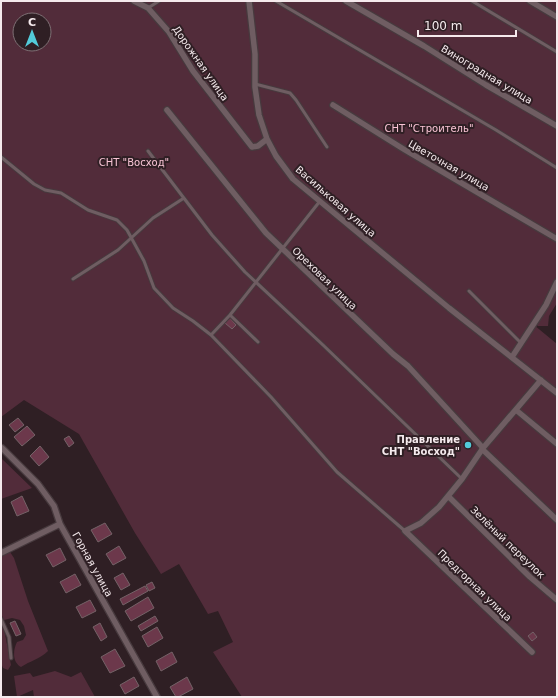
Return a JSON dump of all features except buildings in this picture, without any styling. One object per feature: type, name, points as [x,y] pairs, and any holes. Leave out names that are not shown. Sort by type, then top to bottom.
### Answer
[{"type":"street","name":"Дорожная улица","points":[[134,1],[148,8],[169,32],[193,71],[252,147],[258,146],[267,139]]},
{"type":"street","name":"Васильковая улица","points":[[249,1],[255,54],[255,84],[259,115],[267,139],[276,156],[293,179],[449,308],[557,393]]},
{"type":"street","name":"Виноградная улица","points":[[346,1],[557,126]]},
{"type":"street","points":[[530,1],[557,17]]},
{"type":"street","name":"Цветочная улица","points":[[333,105],[405,150],[557,239]]},
{"type":"street","name":"Ореховая улица","points":[[167,110],[266,232],[393,354],[408,366],[482,448],[557,520]]},
{"type":"street","points":[[512,357],[522,344],[546,305],[557,282]]},
{"type":"street","points":[[405,532],[421,523],[440,507],[462,479],[482,448],[541,380]]},
{"type":"street","points":[[516,410],[557,444]]},
{"type":"street","name":"Горная улица","points":[[2,448],[38,484],[54,506],[60,524],[157,697]]},
{"type":"street","name":"Зелёный переулок","points":[[448,496],[530,577],[557,600]]},
{"type":"street","points":[[1,553],[60,524]]},
{"type":"street","name":"Предгорная улица","points":[[405,532],[532,652]]},
{"type":"lane","points":[[148,8],[159,1]]},
{"type":"lane","points":[[276,1],[496,130],[557,168]]},
{"type":"lane","points":[[472,1],[557,52]]},
{"type":"lane","points":[[255,84],[290,93],[327,147]]},
{"type":"lane","points":[[148,151],[212,236],[256,283],[324,345],[462,479]]},
{"type":"lane","points":[[1,157],[34,184],[45,190],[61,192],[88,210],[116,220],[127,230],[144,261],[154,288],[173,308],[211,335],[271,397],[337,472],[405,532]]},
{"type":"lane","points":[[73,279],[118,250],[153,218],[184,198]]},
{"type":"lane","points":[[211,335],[230,315],[320,201]]},
{"type":"lane","points":[[469,291],[522,344]]},
{"type":"lane","points":[[230,315],[258,342]]},
{"type":"lane","points":[[1,619],[9,637],[11,658]]},
{"type":"green space","points":[[1,1],[557,1],[557,282],[534,325],[557,344],[557,697],[242,697],[213,652],[233,642],[218,611],[208,614],[179,564],[161,574],[135,533],[79,434],[24,400],[1,417]]},
{"type":"green space","points":[[557,286],[557,303],[549,316],[548,326],[538,326],[536,324]]},
{"type":"green space","points":[[1,458],[32,488],[1,499]]},
{"type":"green space","points":[[10,552],[14,558],[28,601],[48,651],[42,656],[21,667],[16,662],[14,652],[17,642],[23,640],[26,635],[24,626],[20,620],[12,618],[4,620],[1,614],[1,556]]},
{"type":"green space","points":[[1,625],[4,629],[11,665],[8,670],[3,668],[1,663]]},
{"type":"green space","points":[[55,671],[71,677],[81,672],[95,697],[34,697],[33,690],[17,697],[14,676],[30,673],[33,677]]},
{"type":"place","name":"Правление СНТ \"Восход\"","points":[[468,445]]},
{"type":"park label","name":"СНТ \"Строитель\"","points":[[429,128]]},
{"type":"park label","name":"СНТ \"Восход\"","points":[[134,162]]}]
